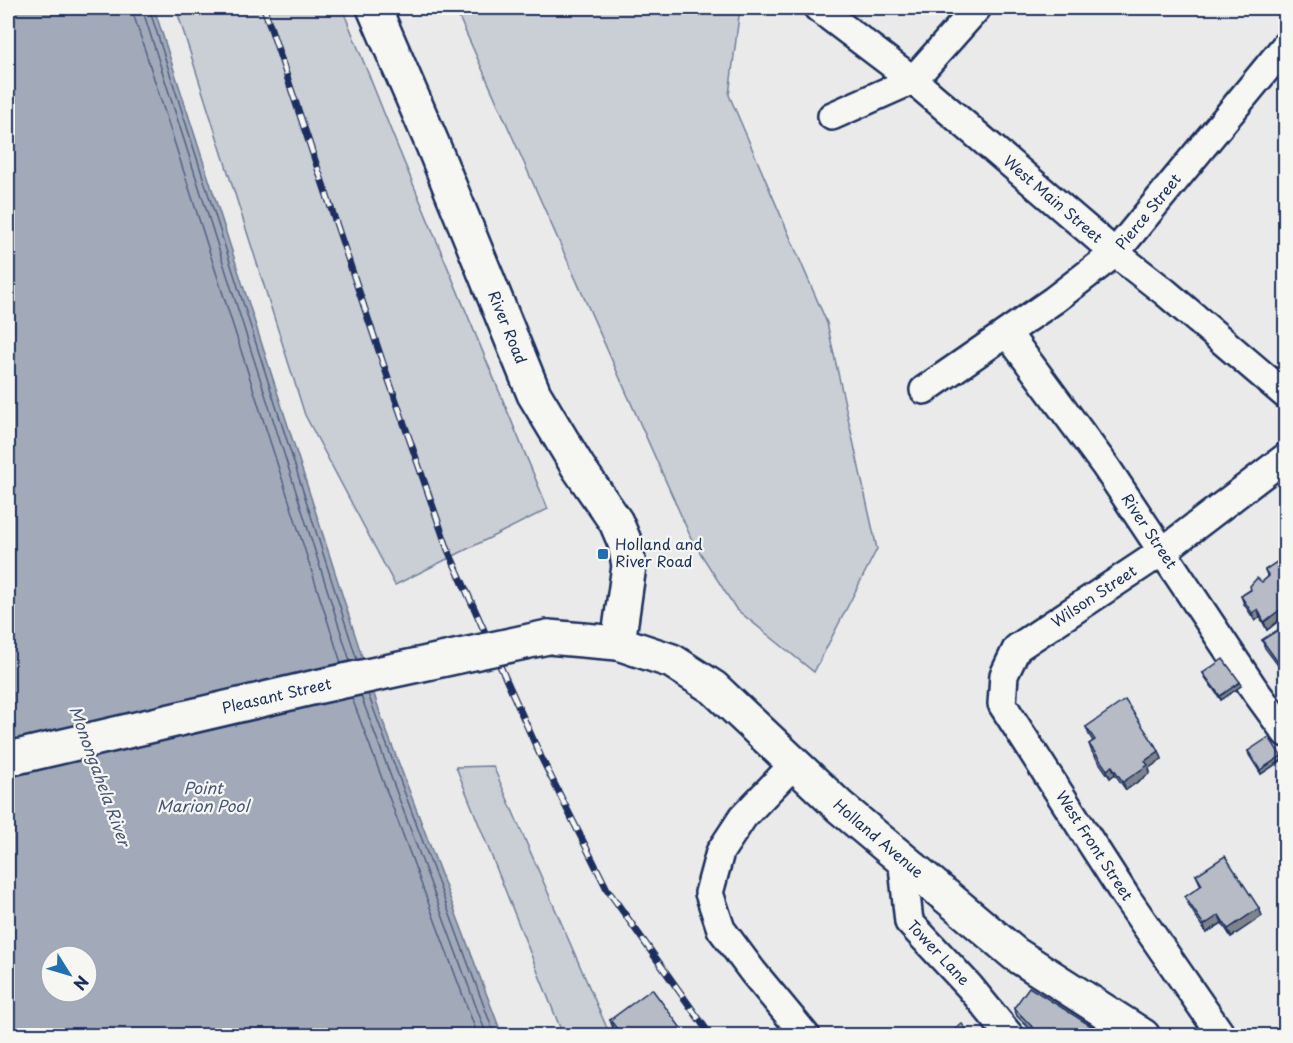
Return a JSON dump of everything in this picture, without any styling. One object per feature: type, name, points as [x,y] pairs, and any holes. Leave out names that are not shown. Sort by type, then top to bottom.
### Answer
[{"type":"main road","name":"River Road","points":[[374,8],[432,143],[534,394],[578,467],[607,507],[625,543],[629,566],[618,643]]},
{"type":"main road","name":"Pleasant Street","points":[[8,759],[316,687],[548,637],[618,643]]},
{"type":"main road","name":"Holland Avenue","points":[[618,643],[672,661],[714,688],[840,807],[1015,954],[1143,1035]]},
{"type":"street","name":"West Main Street","points":[[818,8],[913,80],[1115,253],[1165,292],[1286,395]]},
{"type":"street","points":[[832,117],[913,80],[977,8]]},
{"type":"street","name":"Pierce Street","points":[[924,390],[1007,333],[1115,253],[1283,53]]},
{"type":"street","name":"River Street","points":[[1007,333],[1106,467],[1254,689],[1286,733]]},
{"type":"street","name":"Wilson Street","points":[[1017,648],[1163,551],[1286,457]]},
{"type":"street","name":"West Front Street","points":[[1017,648],[1004,675],[1002,704],[1126,897],[1222,1035]]},
{"type":"street","points":[[795,764],[743,817],[720,852],[709,893],[721,929],[753,972],[806,1035]]},
{"type":"street","name":"Tower Lane","points":[[902,857],[909,922],[969,986],[1010,1035]]},
{"type":"shaded area","points":[[176,8],[342,8],[548,509],[395,585],[305,415]]},
{"type":"shaded area","points":[[455,8],[740,8],[729,95],[827,323],[877,549],[814,672],[736,609],[692,540]]},
{"type":"shaded area","points":[[493,766],[610,1035],[563,1035],[456,767]]},
{"type":"water","name":"Point Marion Pool","points":[[8,8],[154,8],[382,719],[502,1035],[8,1035]]},
{"type":"building","points":[[1286,556],[1286,605],[1264,622],[1258,609],[1252,613],[1241,596],[1251,590],[1250,586],[1257,578],[1262,582],[1269,576],[1265,570]]},
{"type":"building","points":[[1286,625],[1286,672],[1285,672],[1262,640]]},
{"type":"building","points":[[1223,659],[1240,682],[1220,696],[1203,673]]},
{"type":"building","points":[[1125,700],[1159,751],[1145,761],[1148,765],[1123,782],[1112,766],[1107,770],[1089,744],[1095,740],[1086,727]]},
{"type":"building","points":[[1269,737],[1281,756],[1260,770],[1248,751]]},
{"type":"building","points":[[1225,856],[1259,908],[1228,929],[1219,915],[1204,925],[1185,897],[1202,885],[1196,875]]},
{"type":"building","points":[[1029,987],[1102,1033],[1100,1035],[1040,1035],[1014,1008]]},
{"type":"building","points":[[652,989],[686,1035],[622,1035],[610,1020]]},
{"type":"building","points":[[962,1024],[971,1035],[947,1035]]},
{"type":"railway","points":[[264,8],[448,550],[541,757],[607,889],[711,1036]]},
{"type":"place","name":"Holland and River Road","points":[[603,554]]},
{"type":"water label","name":"Monongahela River","points":[[100,776]]}]
